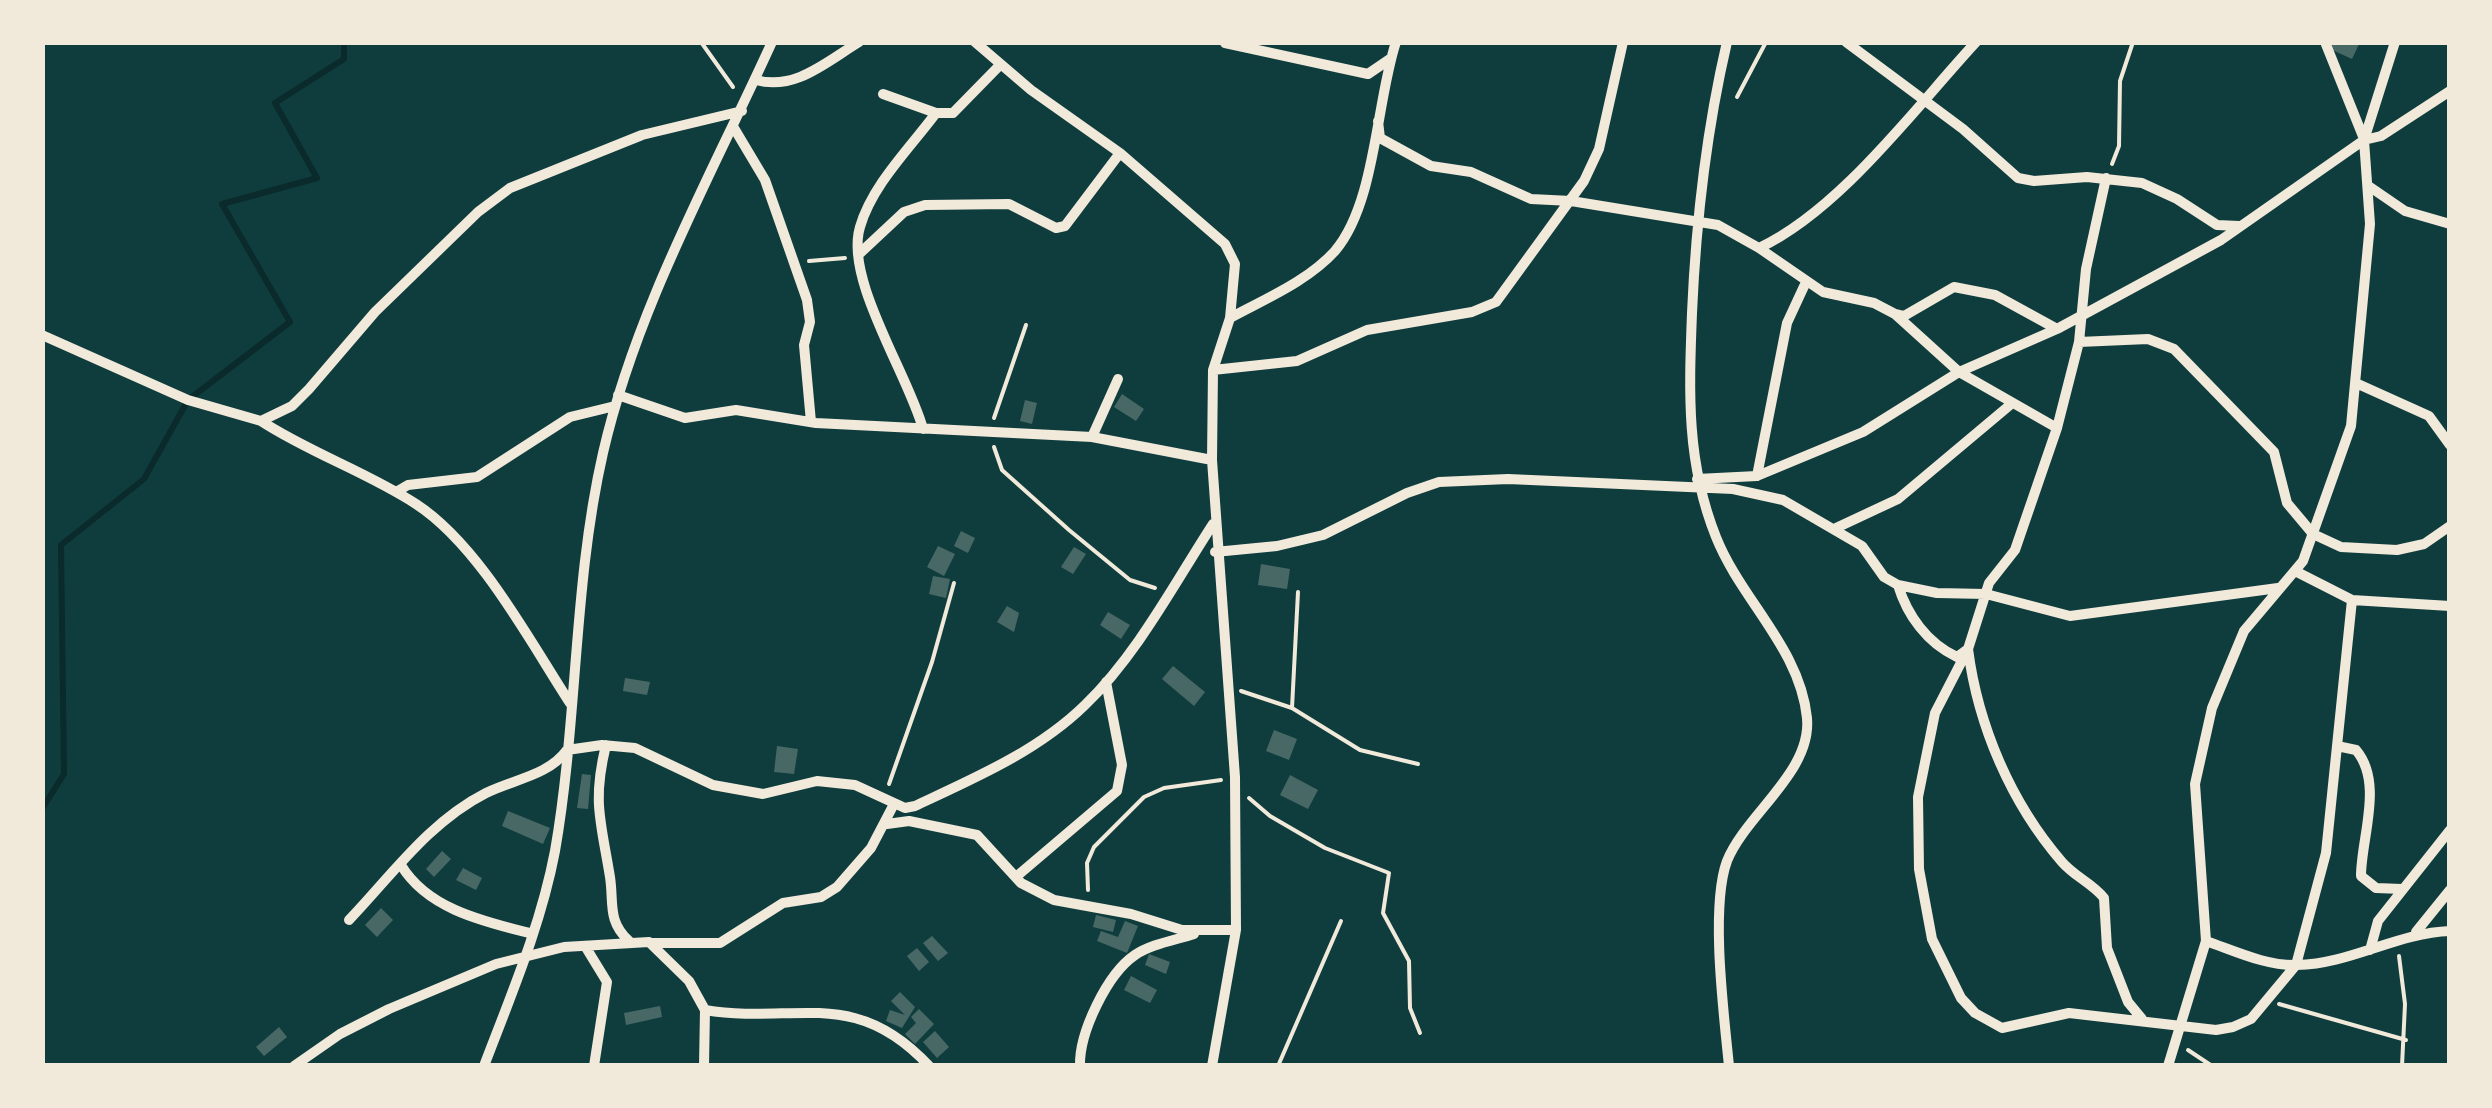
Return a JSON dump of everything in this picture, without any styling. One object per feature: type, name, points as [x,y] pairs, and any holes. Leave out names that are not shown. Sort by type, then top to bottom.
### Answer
[{"type":"street","points":[[484,1066],[528,953],[554,852],[580,594],[602,458],[616,401],[656,293],[772,42]]},
{"type":"street","points":[[756,80],[772,84],[798,80],[860,42]]},
{"type":"street","points":[[975,42],[1120,154],[1228,247],[1236,272],[1230,318],[1213,370],[1213,523],[1235,777],[1236,930],[1213,1065]]},
{"type":"street","points":[[1230,318],[1290,285],[1337,248],[1358,204],[1396,42]]},
{"type":"street","points":[[1213,370],[1297,362],[1367,330],[1488,307],[1508,288],[1571,200],[1598,149],[1623,42]]},
{"type":"street","points":[[1728,42],[1695,220],[1689,416],[1698,484],[1718,541],[1794,671],[1806,717],[1805,742],[1796,760],[1745,826],[1726,864],[1720,909],[1729,1066]]},
{"type":"street","points":[[1846,42],[1922,98],[2018,178],[2106,178],[2160,190],[2218,226],[2240,226]]},
{"type":"street","points":[[1760,248],[1804,220],[1861,169],[1976,42]]},
{"type":"street","points":[[2168,1066],[2206,941],[2195,816],[2195,784],[2203,745],[2220,684],[2236,646],[2252,617],[2294,571],[2313,534],[2338,470],[2358,384],[2370,187],[2364,140],[2325,42]]},
{"type":"street","points":[[2364,140],[2395,42]]},
{"type":"street","points":[[1225,44],[1368,74],[1390,59]]},
{"type":"street","points":[[883,94],[936,113],[959,110],[1000,65]]},
{"type":"street","points":[[1698,484],[1758,476],[1863,432],[1959,372],[2084,315],[2240,226],[2364,140],[2382,136],[2450,92]]},
{"type":"street","points":[[261,420],[292,406],[310,390],[375,312],[478,212],[510,188],[642,134],[745,106]]},
{"type":"street","points":[[923,429],[914,398],[885,342],[858,254],[858,238],[867,209],[936,113]]},
{"type":"street","points":[[1378,121],[1380,138],[1431,166],[1471,172],[1531,199],[1571,200],[1718,225],[1760,248],[1823,292],[1874,303],[1895,314],[1959,372],[2010,405],[2057,428]]},
{"type":"street","points":[[734,128],[765,180],[810,311],[804,346],[811,422]]},
{"type":"street","points":[[858,254],[904,212],[925,205],[1009,204],[1056,228],[1066,226],[1120,154]]},
{"type":"street","points":[[2106,178],[2086,269],[2079,342],[2057,428],[2023,532],[1986,594],[1968,649],[1935,713],[1923,758],[1916,818],[1925,906],[1946,972],[1968,1007],[2002,1028],[2059,1014],[2142,1019],[2216,1030],[2251,1020],[2296,965],[2323,868],[2352,600]]},
{"type":"street","points":[[2370,187],[2405,211],[2450,224]]},
{"type":"street","points":[[1758,476],[1787,323],[1806,282]]},
{"type":"street","points":[[1895,314],[1904,316],[1954,287],[1995,295],[2057,329]]},
{"type":"street","points":[[42,335],[188,400],[233,416],[261,420],[430,514],[468,553],[570,704]]},
{"type":"street","points":[[2079,342],[2148,340],[2174,349],[2274,452],[2287,503],[2313,534],[2341,547],[2397,550],[2424,544],[2450,526]]},
{"type":"street","points":[[1092,437],[1118,380]]},
{"type":"street","points":[[2358,384],[2424,412],[2450,445]]},
{"type":"street","points":[[396,492],[408,485],[477,477],[558,422],[616,401],[685,418],[736,410],[811,422],[994,436],[1092,437],[1212,460]]},
{"type":"street","points":[[1836,528],[1898,499],[2010,405]]},
{"type":"street","points":[[1215,552],[1277,546],[1323,535],[1392,500],[1439,482],[1482,478],[1698,484],[1783,500],[1862,546],[1884,577],[1898,585],[1938,593],[1986,594],[2070,616],[2278,588]]},
{"type":"street","points":[[348,920],[441,820],[488,792],[556,766],[567,750],[606,745],[635,748],[712,785],[763,794],[817,782],[836,782],[915,806],[1009,761],[1068,719],[1106,682],[1213,523]]},
{"type":"street","points":[[2294,571],[2352,600],[2450,606]]},
{"type":"street","points":[[1898,585],[1906,610],[1924,632],[1957,657],[1968,649]]},
{"type":"street","points":[[1968,649],[1975,702],[1989,739],[2054,852],[2104,898],[2107,948],[2128,1002],[2142,1019]]},
{"type":"street","points":[[1017,876],[1117,790],[1122,765],[1106,682]]},
{"type":"street","points":[[606,745],[597,822],[610,882],[610,912],[629,941]]},
{"type":"street","points":[[2337,746],[2356,750],[2367,773],[2368,816],[2361,876],[2376,888],[2402,889]]},
{"type":"street","points":[[294,1066],[327,1042],[389,1010],[528,953],[629,941],[720,943],[783,904],[821,897],[838,887],[887,824],[891,801]]},
{"type":"street","points":[[887,824],[910,821],[977,835],[1041,895],[1200,932]]},
{"type":"street","points":[[2370,950],[2378,922],[2450,830]]},
{"type":"street","points":[[401,865],[430,898],[487,923],[533,934]]},
{"type":"street","points":[[2416,932],[2450,890]]},
{"type":"street","points":[[1080,1066],[1080,1049],[1092,1019],[1123,966],[1145,949],[1200,932],[1236,930]]},
{"type":"street","points":[[2206,941],[2266,962],[2296,965],[2370,950],[2416,932],[2450,931]]},
{"type":"street","points":[[649,942],[689,981],[705,1010],[704,1066]]},
{"type":"street","points":[[584,945],[593,952],[607,982],[594,1066]]},
{"type":"street","points":[[705,1010],[834,1011],[901,1039],[929,1066]]},
{"type":"path","points":[[701,42],[745,106]]},
{"type":"path","points":[[1738,98],[1766,42]]},
{"type":"path","points":[[2106,178],[2119,146],[2117,99],[2133,42]]},
{"type":"path","points":[[795,265],[858,254]]},
{"type":"path","points":[[1026,325],[997,400],[994,452],[1002,470],[1069,530],[1141,586],[1174,584]]},
{"type":"path","points":[[891,801],[954,583]]},
{"type":"path","points":[[1292,708],[1298,592]]},
{"type":"path","points":[[1228,686],[1292,708],[1360,750],[1418,764]]},
{"type":"path","points":[[1085,906],[1087,863],[1094,847],[1144,797],[1164,788],[1235,777],[1248,797],[1270,816],[1338,854],[1389,873],[1391,882],[1383,912],[1409,961],[1410,1008],[1420,1032]]},
{"type":"path","points":[[1278,1066],[1341,920]]},
{"type":"path","points":[[2394,940],[2402,966],[2406,1040],[2402,1066]]},
{"type":"path","points":[[2265,1000],[2406,1040]]},
{"type":"path","points":[[2175,1044],[2212,1066]]},
{"type":"building","points":[[2332,42],[2360,42],[2352,59],[2330,49]]},
{"type":"building","points":[[1122,394],[1144,409],[1136,421],[1114,407]]},
{"type":"building","points":[[1025,400],[1037,403],[1032,424],[1020,421]]},
{"type":"building","points":[[961,531],[975,538],[968,553],[954,546]]},
{"type":"building","points":[[938,546],[955,554],[944,576],[927,567]]},
{"type":"building","points":[[1074,547],[1086,554],[1073,574],[1061,567]]},
{"type":"building","points":[[1261,564],[1290,569],[1287,589],[1258,585]]},
{"type":"building","points":[[933,576],[950,579],[946,598],[929,594]]},
{"type":"building","points":[[1007,606],[1019,613],[1014,632],[997,622]]},
{"type":"building","points":[[1108,612],[1130,625],[1121,639],[1100,625]]},
{"type":"building","points":[[1173,666],[1205,692],[1194,706],[1162,679]]},
{"type":"building","points":[[625,678],[650,682],[647,695],[623,691]]},
{"type":"building","points":[[1274,730],[1297,739],[1289,760],[1266,751]]},
{"type":"building","points":[[777,746],[798,749],[794,774],[774,772]]},
{"type":"building","points":[[582,774],[591,775],[588,809],[577,808]]},
{"type":"building","points":[[1290,775],[1318,790],[1308,809],[1280,795]]},
{"type":"building","points":[[508,811],[550,828],[543,844],[502,826]]},
{"type":"building","points":[[442,851],[451,859],[434,877],[426,869]]},
{"type":"building","points":[[463,868],[482,878],[476,890],[456,880]]},
{"type":"building","points":[[381,908],[393,920],[377,937],[365,925]]},
{"type":"building","points":[[1096,915],[1116,920],[1113,932],[1093,927]]},
{"type":"building","points":[[1125,921],[1138,926],[1127,953],[1097,941],[1101,931],[1118,937]]},
{"type":"building","points":[[932,936],[948,953],[938,961],[923,943]]},
{"type":"building","points":[[917,948],[929,962],[919,971],[907,956]]},
{"type":"building","points":[[1149,954],[1170,962],[1166,974],[1145,965]]},
{"type":"building","points":[[1131,976],[1157,990],[1150,1003],[1124,990]]},
{"type":"building","points":[[900,992],[915,1007],[902,1028],[886,1021],[890,1010],[905,1015],[891,1001]]},
{"type":"building","points":[[660,1006],[662,1017],[626,1025],[624,1013]]},
{"type":"building","points":[[919,1009],[934,1024],[915,1044],[905,1034],[916,1023],[911,1017]]},
{"type":"building","points":[[279,1027],[287,1037],[264,1056],[256,1047]]},
{"type":"building","points":[[935,1031],[949,1047],[937,1058],[923,1042]]},
{"type":"waterway","points":[[42,809],[64,774],[61,545],[144,479],[188,400],[290,322],[222,204],[317,178],[275,103],[344,59],[344,42]]}]
